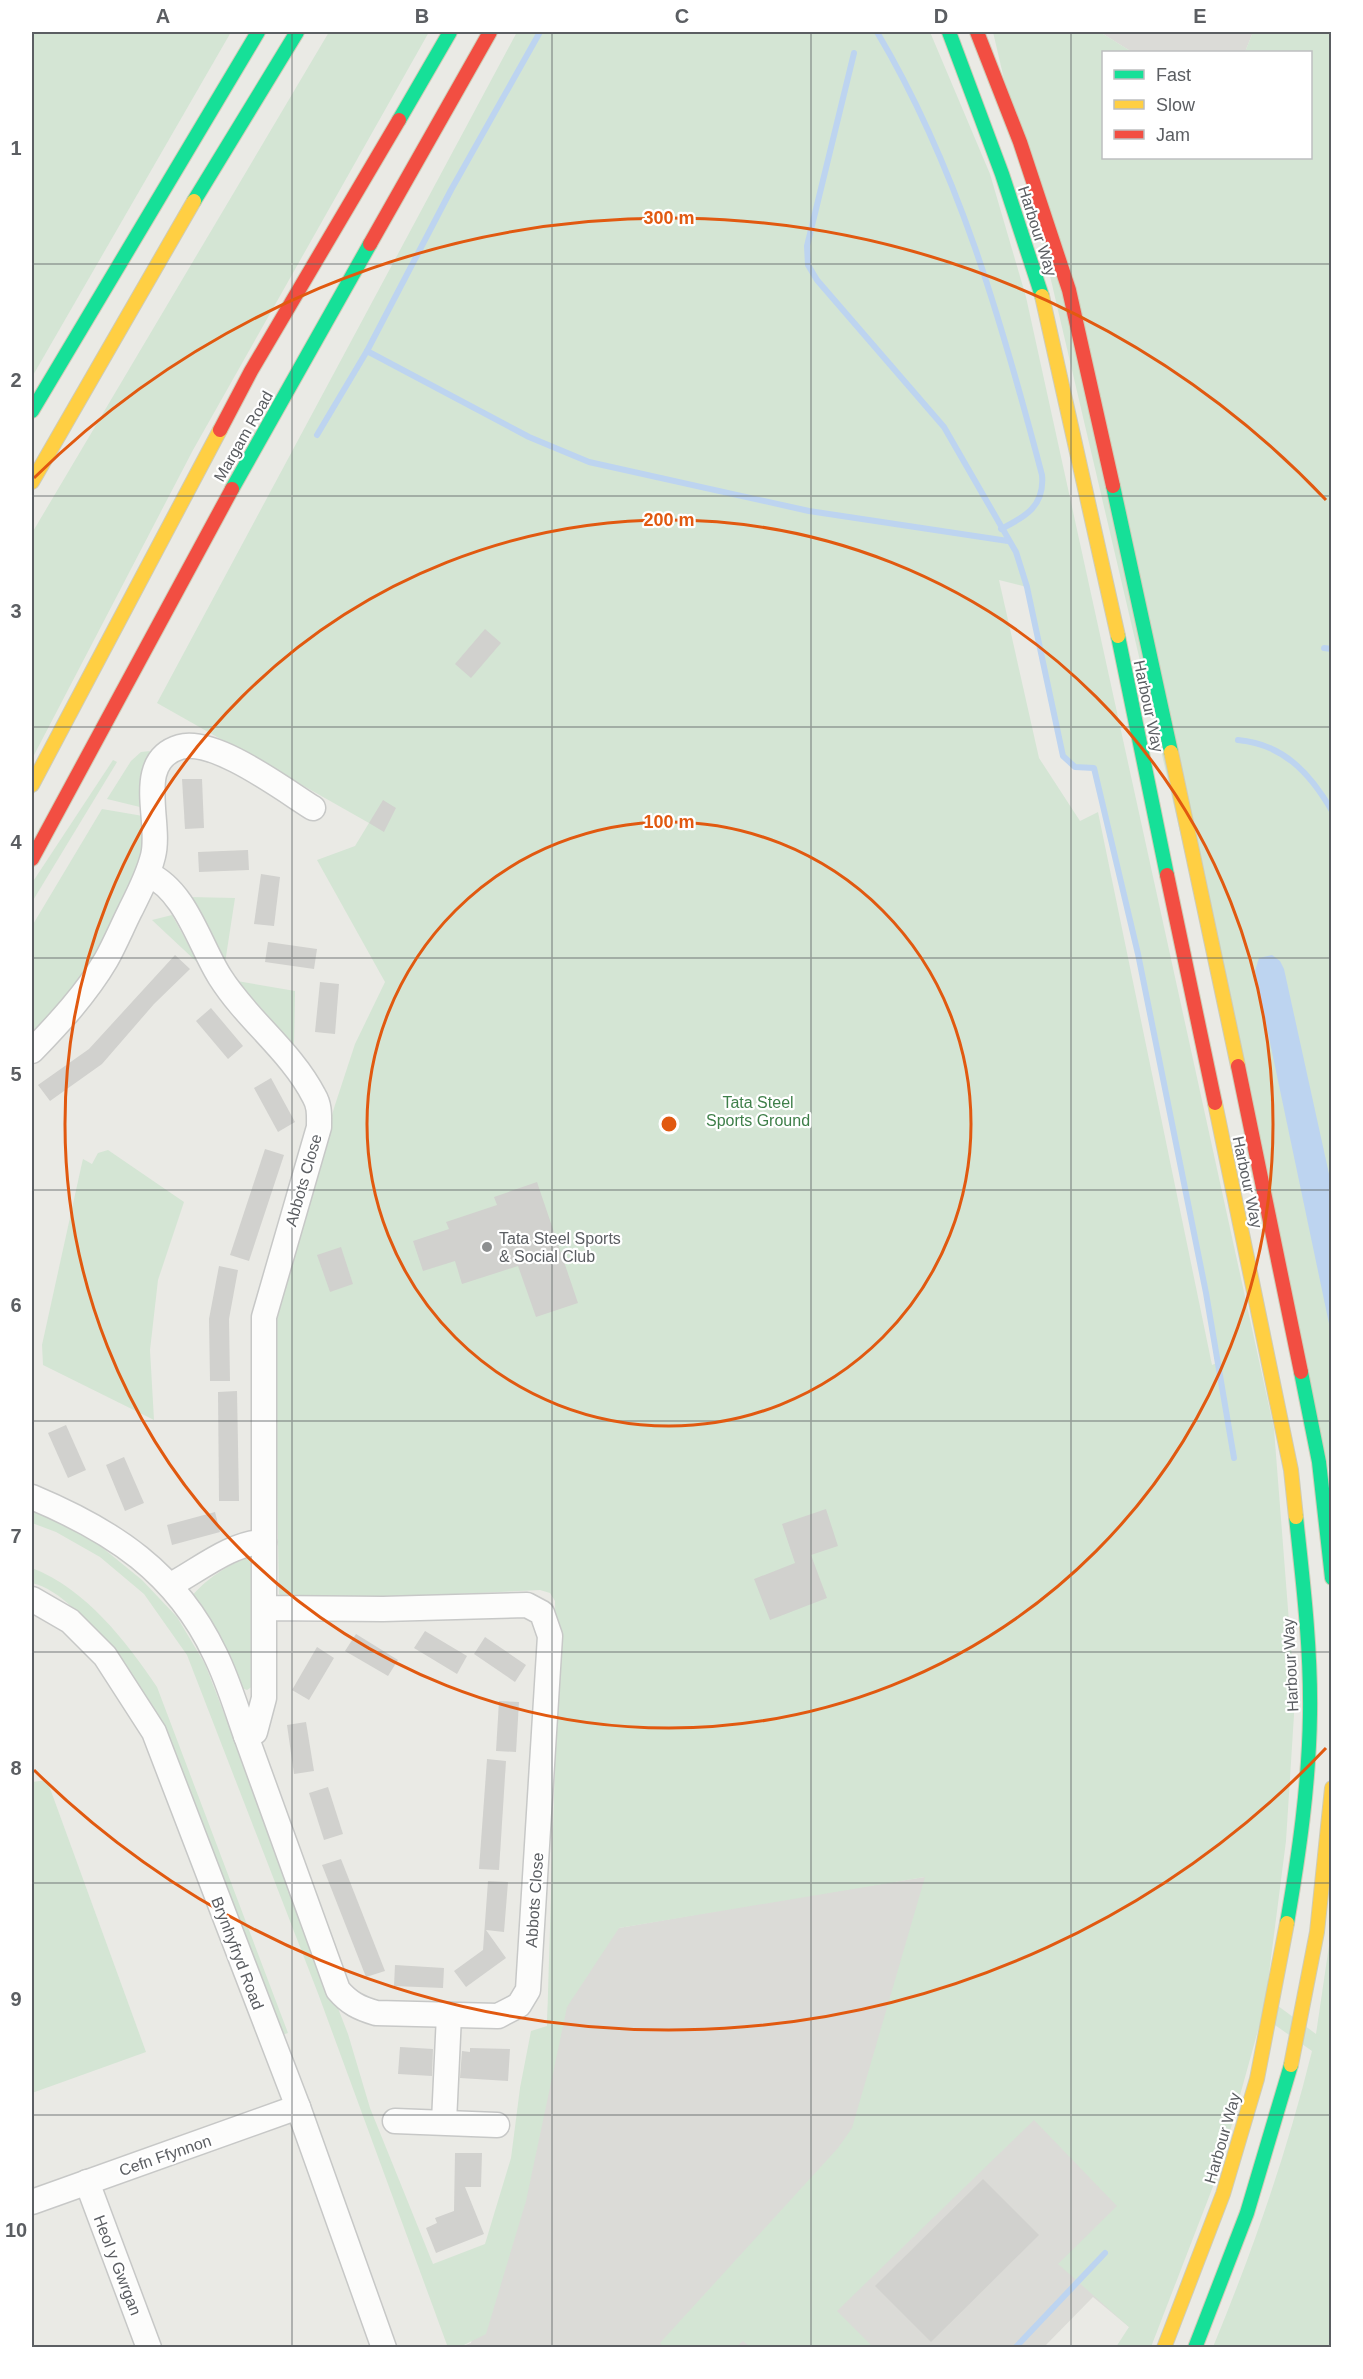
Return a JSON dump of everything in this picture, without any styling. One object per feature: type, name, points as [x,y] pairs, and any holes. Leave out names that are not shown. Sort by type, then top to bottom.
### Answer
[{"type":"main road","points":[[32,411],[258,32]]},
{"type":"main road","points":[[32,482],[209,174],[297,32]]},
{"type":"main road","name":"Margam Road","points":[[32,785],[251,371],[450,32]]},
{"type":"main road","name":"Margam Road","points":[[32,859],[208,532],[490,32]]},
{"type":"main road","name":"Harbour Way","points":[[949,32],[1002,174],[1043,301],[1120,647],[1291,1470],[1303,1583],[1310,1713],[1303,1829],[1279,1970],[1257,2079],[1223,2194],[1164,2348]]},
{"type":"main road","name":"Harbour Way","points":[[978,32],[1020,142],[1069,291],[1148,642],[1293,1329],[1319,1462],[1332,1578]]},
{"type":"main road","points":[[1195,2348],[1231,2263],[1245,2220],[1272,2134],[1309,1988],[1329,1834],[1332,1788]]},
{"type":"street","points":[[32,1051],[68,1014],[106,960],[148,874],[157,836],[151,788],[156,767],[164,756],[180,747],[202,746],[225,755],[313,808]]},
{"type":"street","name":"Abbots Close","points":[[148,874],[160,880],[177,899],[221,979],[303,1078],[315,1097],[319,1110],[319,1127],[264,1317],[264,1698],[255,1732],[246,1736]]},
{"type":"street","name":"Abbots Close","points":[[32,1497],[78,1516],[111,1537],[145,1561],[187,1605],[215,1654],[338,1990],[346,1999],[359,2008],[376,2013],[498,2016],[519,2005],[528,1990],[550,1636],[547,1622],[537,1608],[526,1605],[383,1609],[265,1608]]},
{"type":"street","points":[[172,1587],[176,1582],[219,1558],[243,1547],[264,1542]]},
{"type":"street","name":"Brynhyfryd Road","points":[[32,1599],[45,1604],[70,1621],[105,1656],[154,1732],[298,2107],[384,2348]]},
{"type":"street","points":[[444,2122],[448,2015]]},
{"type":"street","name":"Cefn Ffynnon","points":[[32,2202],[298,2107]]},
{"type":"street","points":[[395,2121],[497,2125]]},
{"type":"street","name":"Heol y Gwrgan","points":[[87,2182],[149,2348]]},
{"type":"shaded area","points":[[1100,32],[1253,32],[1245,51],[1130,51]]},
{"type":"shaded area","points":[[1043,1865],[1066,1874],[1083,1889],[1099,1912],[1129,2327],[1093,2297],[1044,2347],[457,2348],[471,2343],[547,2026],[551,1945],[619,1928],[792,1898],[925,1877]]},
{"type":"green space","points":[[32,32],[231,32],[32,377]]},
{"type":"green space","points":[[329,32],[429,32],[193,450],[32,759],[32,533]]},
{"type":"green space","name":"Tata Steel Sports Ground","points":[[517,32],[930,32],[990,174],[1026,297],[1274,1429],[1295,1699],[1286,1841],[1266,1997],[1316,2034],[1331,1932],[1331,2347],[1213,2347],[1268,2201],[1292,2127],[1312,2051],[1262,2016],[1219,2171],[1151,2347],[1116,2347],[1129,2327],[1058,2264],[1117,2206],[1034,2120],[837,2311],[873,2347],[750,2347],[743,2341],[736,2347],[664,2348],[660,2343],[838,2148],[852,2128],[925,1877],[619,1928],[567,2007],[526,2201],[486,2334],[460,2347],[447,2345],[319,1996],[187,1655],[144,1594],[100,1557],[56,1532],[32,1523],[32,1510],[77,1527],[142,1580],[177,1617],[205,1664],[348,2034],[370,2108],[433,2264],[485,2244],[511,2158],[520,2088],[531,2031],[547,2026],[556,1730],[555,1601],[550,1593],[540,1590],[390,1597],[282,1597],[279,1594],[274,1327],[334,1108],[355,1044],[385,982],[317,860],[355,846],[369,823],[157,703]],"holes":[[[999,580],[1027,587],[1063,756],[1075,767],[1094,768],[1113,841],[1147,989],[1191,1213],[1219,1362],[1212,1365],[1098,812],[1080,821],[1039,758]]]},
{"type":"green space","points":[[993,32],[1100,32],[1130,51],[1102,51],[1102,159],[1312,159],[1312,51],[1245,51],[1253,32],[1331,32],[1331,1478]]},
{"type":"green space","points":[[150,751],[143,772],[144,808],[107,799],[131,761],[141,752]]},
{"type":"green space","points":[[113,760],[117,762],[32,902],[32,883]]},
{"type":"green space","points":[[102,809],[143,816],[144,843],[139,868],[130,895],[102,947],[67,996],[32,1037],[32,926]]},
{"type":"green space","points":[[189,897],[235,898],[225,963]]},
{"type":"green space","points":[[172,915],[199,964],[152,920]]},
{"type":"green space","points":[[237,981],[295,991],[294,1045]]},
{"type":"green space","points":[[108,1150],[184,1202],[158,1280],[150,1350],[154,1420],[43,1365],[42,1345],[83,1159],[92,1164],[98,1153]]},
{"type":"green space","points":[[249,1558],[255,1561],[253,1686],[247,1690],[239,1687],[191,1597],[217,1573]]},
{"type":"green space","points":[[32,1568],[70,1589],[103,1618],[132,1652],[157,1687],[288,2033],[279,2036],[104,1639],[80,1614],[53,1592],[32,1583]]},
{"type":"green space","points":[[47,1780],[146,2052],[32,2093],[32,1782]]},
{"type":"water","points":[[1272,955],[1280,961],[1284,969],[1331,1183],[1331,1333],[1255,971],[1259,958]]},
{"type":"building","points":[[485,629],[501,643],[471,678],[455,664]]},
{"type":"building","points":[[182,779],[202,779],[204,828],[185,829]]},
{"type":"building","points":[[383,800],[396,808],[384,832],[369,823]]},
{"type":"building","points":[[248,850],[249,870],[199,872],[198,852]]},
{"type":"building","points":[[261,874],[280,877],[274,926],[254,924]]},
{"type":"building","points":[[268,942],[317,949],[314,969],[265,962]]},
{"type":"building","points":[[175,955],[190,969],[154,1004],[102,1064],[50,1101],[38,1085],[89,1049]]},
{"type":"building","points":[[320,982],[339,984],[335,1034],[315,1032]]},
{"type":"building","points":[[211,1008],[243,1046],[228,1059],[196,1021]]},
{"type":"building","points":[[271,1078],[295,1122],[278,1132],[254,1088]]},
{"type":"building","points":[[265,1149],[284,1155],[249,1261],[230,1255]]},
{"type":"building","name":"Tata Steel Sports & Social Club","points":[[537,1182],[578,1303],[536,1317],[518,1266],[462,1284],[455,1261],[423,1271],[413,1241],[449,1229],[446,1222],[497,1205],[494,1197]]},
{"type":"building","points":[[341,1247],[353,1284],[330,1292],[317,1255]]},
{"type":"building","points":[[219,1266],[238,1270],[229,1319],[230,1381],[210,1381],[209,1319]]},
{"type":"building","points":[[237,1391],[239,1501],[219,1501],[218,1392]]},
{"type":"building","points":[[66,1425],[86,1470],[68,1478],[48,1433]]},
{"type":"building","points":[[124,1457],[144,1503],[125,1511],[106,1465]]},
{"type":"building","points":[[826,1509],[838,1546],[811,1555],[827,1598],[770,1620],[754,1579],[795,1563],[782,1524]]},
{"type":"building","points":[[215,1512],[220,1532],[172,1545],[167,1525]]},
{"type":"building","points":[[425,1631],[467,1656],[457,1674],[414,1648]]},
{"type":"building","points":[[356,1634],[398,1660],[388,1676],[345,1651]]},
{"type":"building","points":[[485,1637],[526,1665],[515,1682],[474,1654]]},
{"type":"building","points":[[317,1647],[334,1658],[309,1700],[292,1690]]},
{"type":"building","points":[[499,1701],[519,1702],[516,1752],[496,1751]]},
{"type":"building","points":[[306,1722],[314,1771],[294,1774],[287,1725]]},
{"type":"building","points":[[487,1759],[506,1761],[499,1870],[479,1869]]},
{"type":"building","points":[[328,1787],[343,1834],[324,1840],[309,1793]]},
{"type":"building","points":[[341,1859],[385,1971],[366,1977],[322,1865]]},
{"type":"building","points":[[488,1881],[508,1882],[504,1932],[486,1930],[506,1958],[466,1987],[454,1971],[483,1950]]},
{"type":"building","points":[[395,1965],[444,1968],[443,1988],[394,1986]]},
{"type":"building","points":[[400,2047],[433,2049],[432,2076],[398,2074]]},
{"type":"building","points":[[470,2048],[510,2049],[508,2081],[460,2078],[462,2051],[470,2052]]},
{"type":"building","points":[[455,2153],[482,2153],[481,2187],[465,2187],[484,2234],[436,2253],[426,2228],[437,2223],[435,2218],[454,2211]]},
{"type":"building","points":[[983,2179],[1039,2235],[931,2342],[875,2286]]},
{"type":"waterway","points":[[367,351],[451,190],[540,32]]},
{"type":"waterway","points":[[877,32],[906,84],[931,137],[975,248],[1011,361],[1042,475],[1042,486],[1037,503],[1025,515],[1001,529]]},
{"type":"waterway","points":[[854,53],[807,246],[808,265],[817,280],[944,427],[1016,552],[1027,587],[1063,756],[1075,767],[1094,768],[1138,954],[1206,1293],[1234,1458]]},
{"type":"waterway","points":[[317,435],[367,351],[529,437],[589,462],[809,511],[1008,541]]},
{"type":"waterway","points":[[1324,648],[1332,649]]},
{"type":"waterway","points":[[1238,740],[1269,747],[1294,763],[1314,784],[1332,811]]},
{"type":"waterway","points":[[1015,2348],[1105,2253]]},
{"type":"traffic: fast","points":[[32,411],[258,32]]},
{"type":"traffic: fast","points":[[194,201],[297,32]]},
{"type":"traffic: fast","points":[[399,120],[450,32]]},
{"type":"traffic: fast","points":[[949,32],[1002,174],[1042,296]]},
{"type":"traffic: fast","points":[[232,489],[370,244]]},
{"type":"traffic: fast","points":[[1113,486],[1171,752]]},
{"type":"traffic: fast","points":[[1118,636],[1167,875]]},
{"type":"traffic: fast","points":[[1301,1372],[1319,1462],[1332,1578]]},
{"type":"traffic: fast","points":[[1287,1923],[1303,1819],[1310,1714],[1308,1640],[1296,1517]]},
{"type":"traffic: fast","points":[[1195,2348],[1247,2213],[1291,2065]]},
{"type":"traffic: slow","points":[[32,482],[194,201]]},
{"type":"traffic: slow","points":[[1042,296],[1118,636]]},
{"type":"traffic: slow","points":[[32,785],[220,430]]},
{"type":"traffic: slow","points":[[1171,752],[1238,1066]]},
{"type":"traffic: slow","points":[[1215,1103],[1291,1470],[1296,1517]]},
{"type":"traffic: slow","points":[[1291,2065],[1317,1932],[1332,1788]]},
{"type":"traffic: slow","points":[[1164,2348],[1223,2194],[1257,2079],[1287,1923]]},
{"type":"traffic: jam","points":[[370,244],[490,32]]},
{"type":"traffic: jam","points":[[977,32],[1020,142],[1069,290],[1113,486]]},
{"type":"traffic: jam","points":[[220,430],[251,371],[399,120]]},
{"type":"traffic: jam","points":[[32,859],[232,489]]},
{"type":"traffic: jam","points":[[1167,875],[1215,1103]]},
{"type":"traffic: jam","points":[[1238,1066],[1301,1372]]},
{"type":"place","name":"Tata Steel Sports & Social Club","points":[[487,1247]]}]
